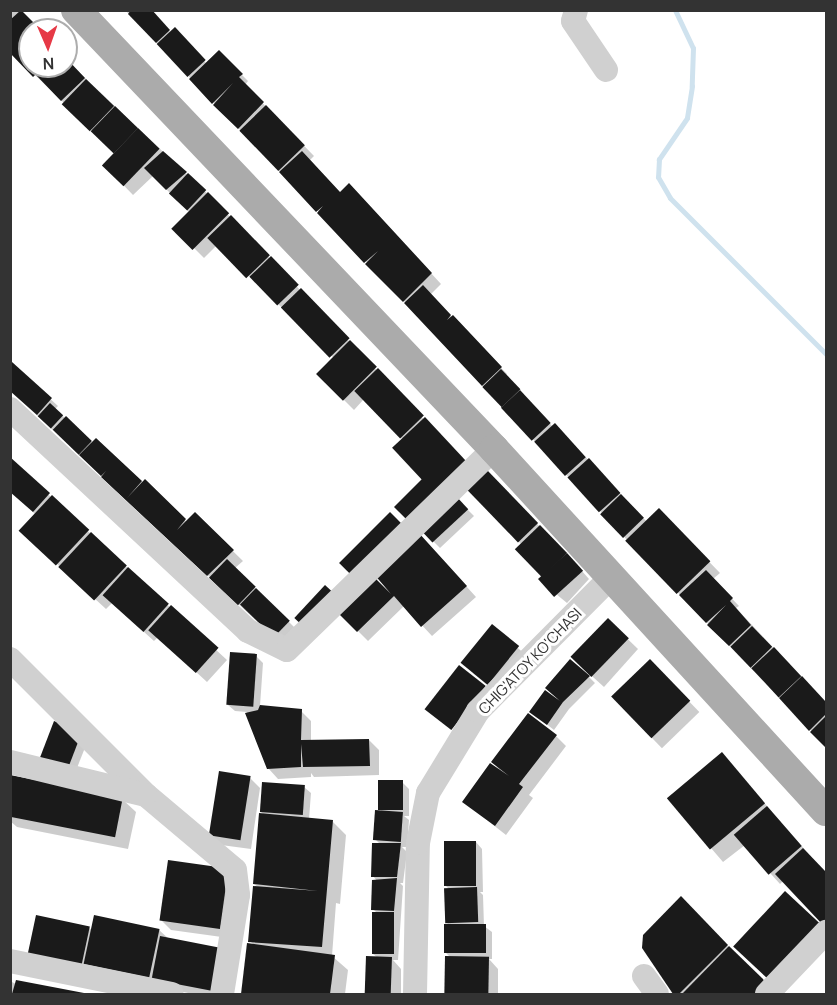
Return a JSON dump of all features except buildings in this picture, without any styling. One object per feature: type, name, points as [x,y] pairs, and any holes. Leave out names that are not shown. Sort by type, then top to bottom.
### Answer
[{"type":"main road","points":[[76,10],[494,449],[826,811]]},
{"type":"street","points":[[576,10],[573,21],[606,70]]},
{"type":"street","points":[[10,409],[248,631],[287,650],[494,449]]},
{"type":"street","name":"CHIG'ATOY KO'CHASI","points":[[415,994],[417,843],[428,793],[478,711],[612,576]]},
{"type":"street","points":[[10,659],[146,795],[235,870],[238,895],[232,946],[222,994]]},
{"type":"street","points":[[10,762],[146,795]]},
{"type":"street","points":[[767,994],[826,932]]},
{"type":"street","points":[[10,961],[172,994]]},
{"type":"waterway","points":[[675,10],[693,48],[692,86],[687,118],[659,159],[658,177],[670,198],[826,354]]}]
